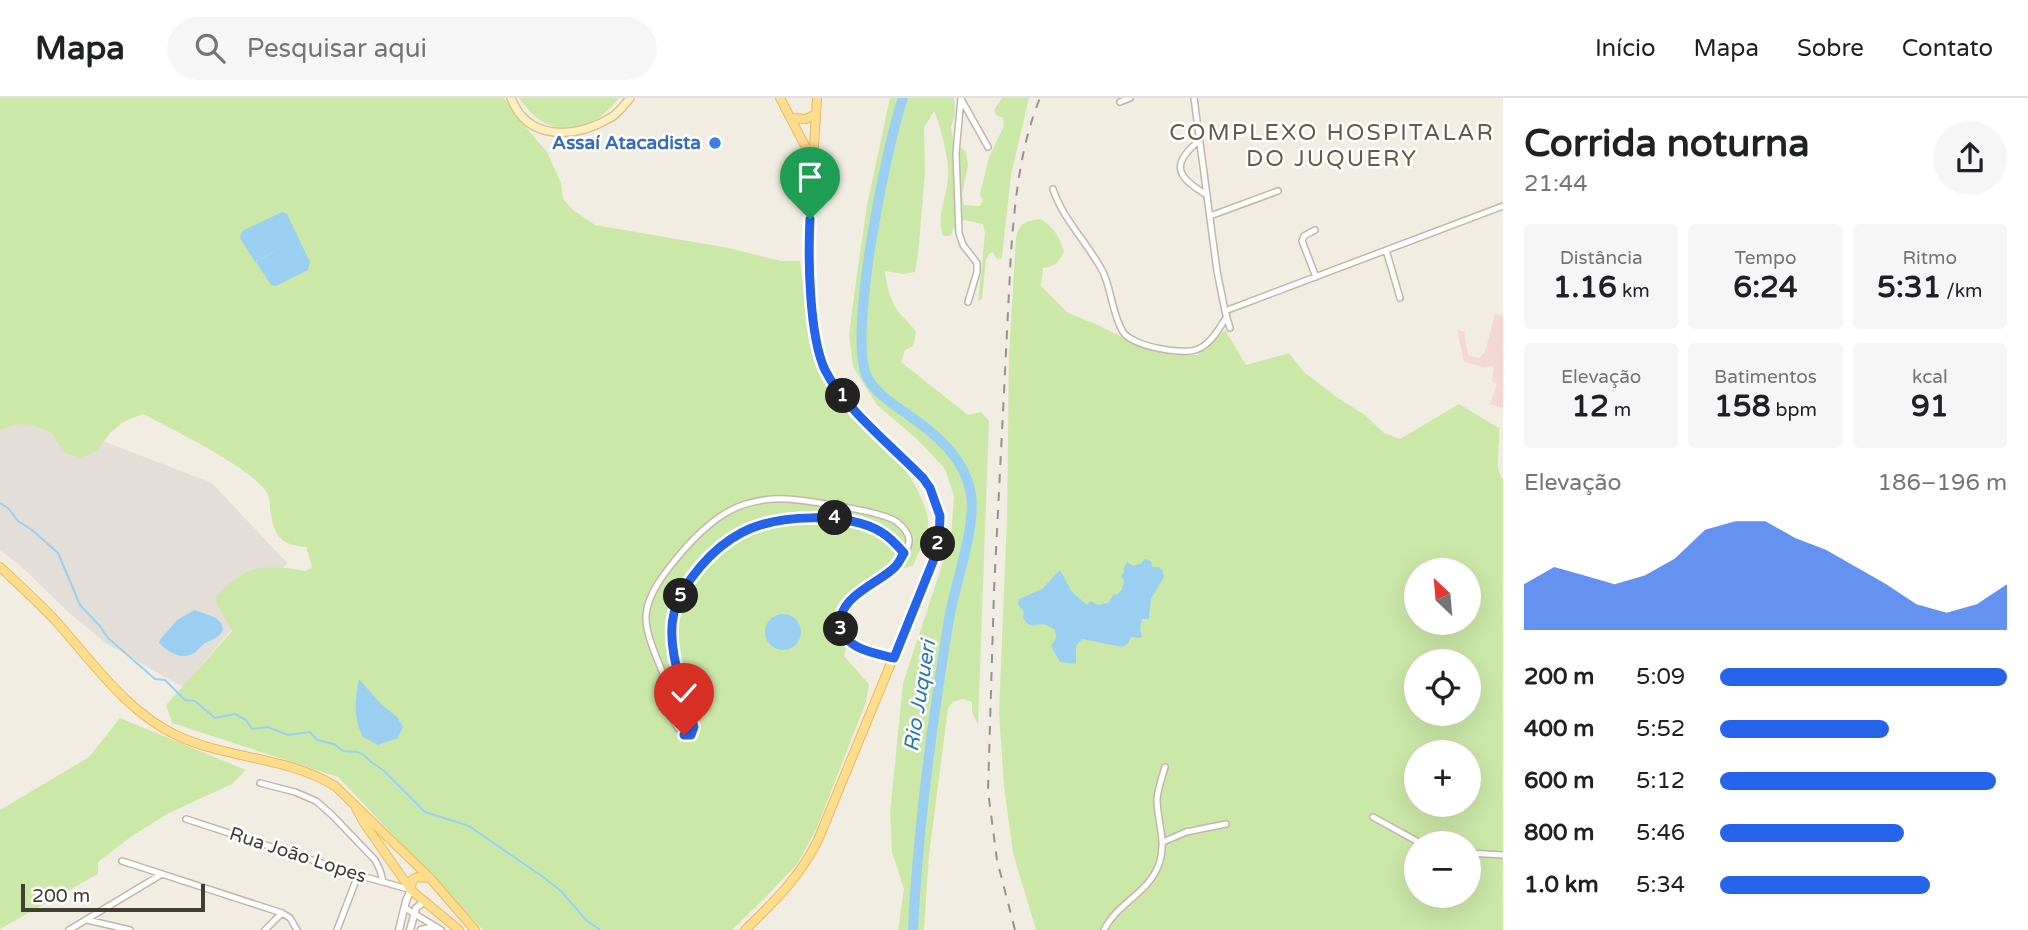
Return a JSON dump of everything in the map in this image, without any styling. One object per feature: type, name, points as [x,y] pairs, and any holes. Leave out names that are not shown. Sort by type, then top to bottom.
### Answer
[{"type":"main road","points":[[512,98],[517,110],[526,120],[539,129],[557,132],[582,131],[613,117],[629,98]]},
{"type":"main road","points":[[780,98],[813,161]]},
{"type":"main road","points":[[745,930],[777,900],[797,877],[807,860],[934,559],[940,528],[940,516],[930,488],[847,401],[833,383],[819,355],[811,299],[809,235],[817,98]]},
{"type":"main road","points":[[792,118],[806,119],[816,114]]},
{"type":"main road","points":[[0,567],[52,617],[122,694],[160,727],[196,744],[320,777],[351,799],[430,878],[475,930]]},
{"type":"main road","points":[[351,799],[364,823],[411,890],[459,930]]},
{"type":"main road","points":[[411,890],[412,880],[417,877],[430,878]]},
{"type":"street","points":[[961,98],[988,147]]},
{"type":"street","points":[[961,98],[956,153],[959,233],[963,245],[977,263],[968,302]]},
{"type":"street","points":[[1120,103],[1130,98]]},
{"type":"street","points":[[1194,98],[1210,216],[1230,328]]},
{"type":"street","points":[[1200,140],[1184,154],[1179,165],[1189,183],[1207,195]]},
{"type":"street","points":[[1053,189],[1062,210],[1102,272],[1121,328],[1129,339],[1186,352],[1205,346],[1226,315],[1316,277],[1503,206]]},
{"type":"street","points":[[1210,216],[1279,191]]},
{"type":"street","points":[[1315,230],[1304,236],[1302,241],[1316,277]]},
{"type":"street","points":[[1386,250],[1400,298]]},
{"type":"street","points":[[894,658],[868,651],[850,642],[842,633],[840,621],[849,603],[895,567],[904,553],[909,542],[907,534],[889,517],[841,507],[787,499],[743,505],[704,529],[687,546],[651,596],[646,613],[648,628],[668,691],[668,694],[663,696],[681,733],[688,736],[694,727],[671,643],[672,625],[675,611],[687,587],[716,551],[750,528],[790,519],[826,518],[861,523],[879,530],[893,540],[904,553]]},
{"type":"street","points":[[1104,930],[1115,913],[1151,881],[1159,864],[1163,842],[1157,801],[1165,767]]},
{"type":"street","points":[[260,783],[306,796],[324,808],[375,860],[383,881]]},
{"type":"street","points":[[1373,817],[1404,834]]},
{"type":"street","name":"Rua João Lopes","points":[[186,819],[411,890]]},
{"type":"street","points":[[1163,842],[1186,832],[1226,824]]},
{"type":"street","points":[[1481,854],[1503,855]]},
{"type":"street","points":[[122,861],[282,913],[297,930]]},
{"type":"street","points":[[69,930],[162,874]]},
{"type":"street","points":[[337,930],[358,875]]},
{"type":"street","points":[[399,930],[411,890]]},
{"type":"street","points":[[410,930],[416,908],[425,901]]},
{"type":"street","points":[[405,908],[438,928]]},
{"type":"street","points":[[265,930],[282,913]]},
{"type":"street","points":[[87,919],[130,930]]},
{"type":"street","points":[[421,930],[438,928]]},
{"type":"shaded area","points":[[1495,314],[1503,315],[1503,408],[1490,404],[1497,384],[1492,382],[1494,366],[1484,367],[1464,362],[1457,330],[1464,331],[1468,355],[1479,358],[1485,352]]},
{"type":"shaded area","points":[[22,410],[212,483],[287,563],[183,687],[106,643],[0,550],[0,419]]},
{"type":"green space","points":[[0,98],[504,98],[547,152],[561,183],[563,199],[573,210],[595,225],[729,248],[781,261],[800,261],[811,341],[821,371],[839,400],[889,451],[911,479],[925,508],[928,526],[913,566],[900,569],[890,567],[871,576],[851,591],[835,614],[838,633],[846,649],[844,656],[869,684],[866,702],[816,830],[797,864],[732,930],[483,930],[338,777],[172,723],[166,705],[232,631],[216,597],[247,572],[267,567],[306,571],[312,567],[306,547],[290,544],[279,537],[272,518],[269,496],[258,483],[229,461],[143,414],[125,421],[111,432],[96,451],[82,458],[65,453],[51,432],[34,426],[17,424],[0,430]]},
{"type":"green space","points":[[519,98],[619,98],[598,118],[581,126],[562,128],[542,121],[529,111]]},
{"type":"green space","points":[[890,98],[954,98],[955,115],[951,127],[953,140],[966,152],[968,166],[962,195],[964,205],[980,206],[983,200],[980,194],[989,157],[1004,126],[1003,118],[996,115],[994,110],[1002,98],[1029,98],[1011,175],[1002,257],[996,258],[993,252],[986,260],[982,299],[978,301],[985,234],[983,224],[964,220],[953,229],[951,236],[943,236],[941,213],[948,162],[934,111],[924,128],[925,172],[915,272],[904,274],[885,271],[895,306],[916,332],[913,346],[905,350],[901,362],[968,415],[981,412],[989,421],[978,725],[972,712],[972,702],[963,699],[953,702],[948,708],[929,855],[924,930],[898,930],[904,889],[892,852],[890,813],[903,683],[951,538],[954,496],[945,469],[918,440],[877,405],[853,367],[849,334],[867,205]]},
{"type":"green space","points":[[1040,219],[1045,222],[1058,236],[1064,251],[1056,263],[1043,268],[1041,286],[1068,313],[1127,340],[1181,355],[1197,355],[1225,330],[1246,365],[1289,353],[1304,372],[1365,415],[1384,433],[1400,439],[1459,404],[1499,428],[1498,468],[1503,480],[1503,930],[1036,930],[1013,853],[1004,786],[999,713],[1007,517],[1009,354],[1016,238],[1021,226]]},
{"type":"green space","points":[[120,718],[246,770],[232,784],[169,813],[132,836],[98,862],[98,874],[0,929],[0,810],[89,757]]},
{"type":"water","points":[[282,212],[287,214],[310,262],[308,270],[276,286],[271,285],[256,262],[286,245],[255,262],[240,238],[244,230]]},
{"type":"water","points":[[1145,559],[1151,561],[1152,567],[1159,567],[1164,577],[1151,599],[1149,619],[1142,619],[1142,637],[1131,637],[1128,644],[1122,647],[1082,639],[1076,646],[1076,664],[1060,662],[1051,646],[1056,638],[1055,630],[1049,626],[1026,623],[1024,612],[1018,604],[1019,599],[1042,589],[1060,570],[1072,592],[1087,605],[1091,601],[1098,605],[1108,603],[1114,594],[1117,595],[1122,589],[1124,581],[1121,576],[1127,562],[1133,566]]},
{"type":"water","points":[[195,610],[216,618],[222,624],[223,630],[191,655],[171,653],[159,643],[160,640],[177,620]]},
{"type":"water","points":[[783,614],[796,619],[801,632],[796,645],[783,650],[770,645],[765,632],[770,619]]},
{"type":"water","points":[[359,679],[381,704],[397,717],[403,727],[398,738],[378,745],[363,737],[356,708]]},
{"type":"waterway","name":"Rio Juqueri","points":[[903,98],[871,241],[862,325],[863,358],[868,379],[876,389],[938,438],[956,459],[968,482],[972,508],[968,540],[949,619],[931,735],[918,852],[913,930]]},
{"type":"waterway","points":[[0,503],[58,553],[80,605],[108,638],[155,679],[165,680],[185,700],[195,701],[215,718],[235,714],[246,720],[252,729],[268,727],[288,735],[310,732],[317,740],[334,744],[343,751],[358,752],[383,770],[425,812],[469,826],[543,877],[561,891],[586,920],[600,930]]},
{"type":"railway","points":[[1015,930],[997,860],[988,791],[994,591],[1011,252],[1023,155],[1040,98]]},
{"type":"place","name":"Assaí Atacadista","points":[[715,143]]},
{"type":"district","name":"COMPLEXO HOSPITALAR DO JUQUERY","points":[[1332,146]]},
{"type":"route","points":[[684,735],[691,735],[694,727],[671,643],[675,611],[680,598],[704,563],[731,539],[750,528],[800,518],[843,519],[861,523],[887,535],[904,553],[895,567],[853,598],[844,609],[840,621],[842,633],[850,642],[868,651],[894,658],[939,541],[940,516],[930,488],[864,419],[825,370],[816,340],[811,299],[810,219]]}]
